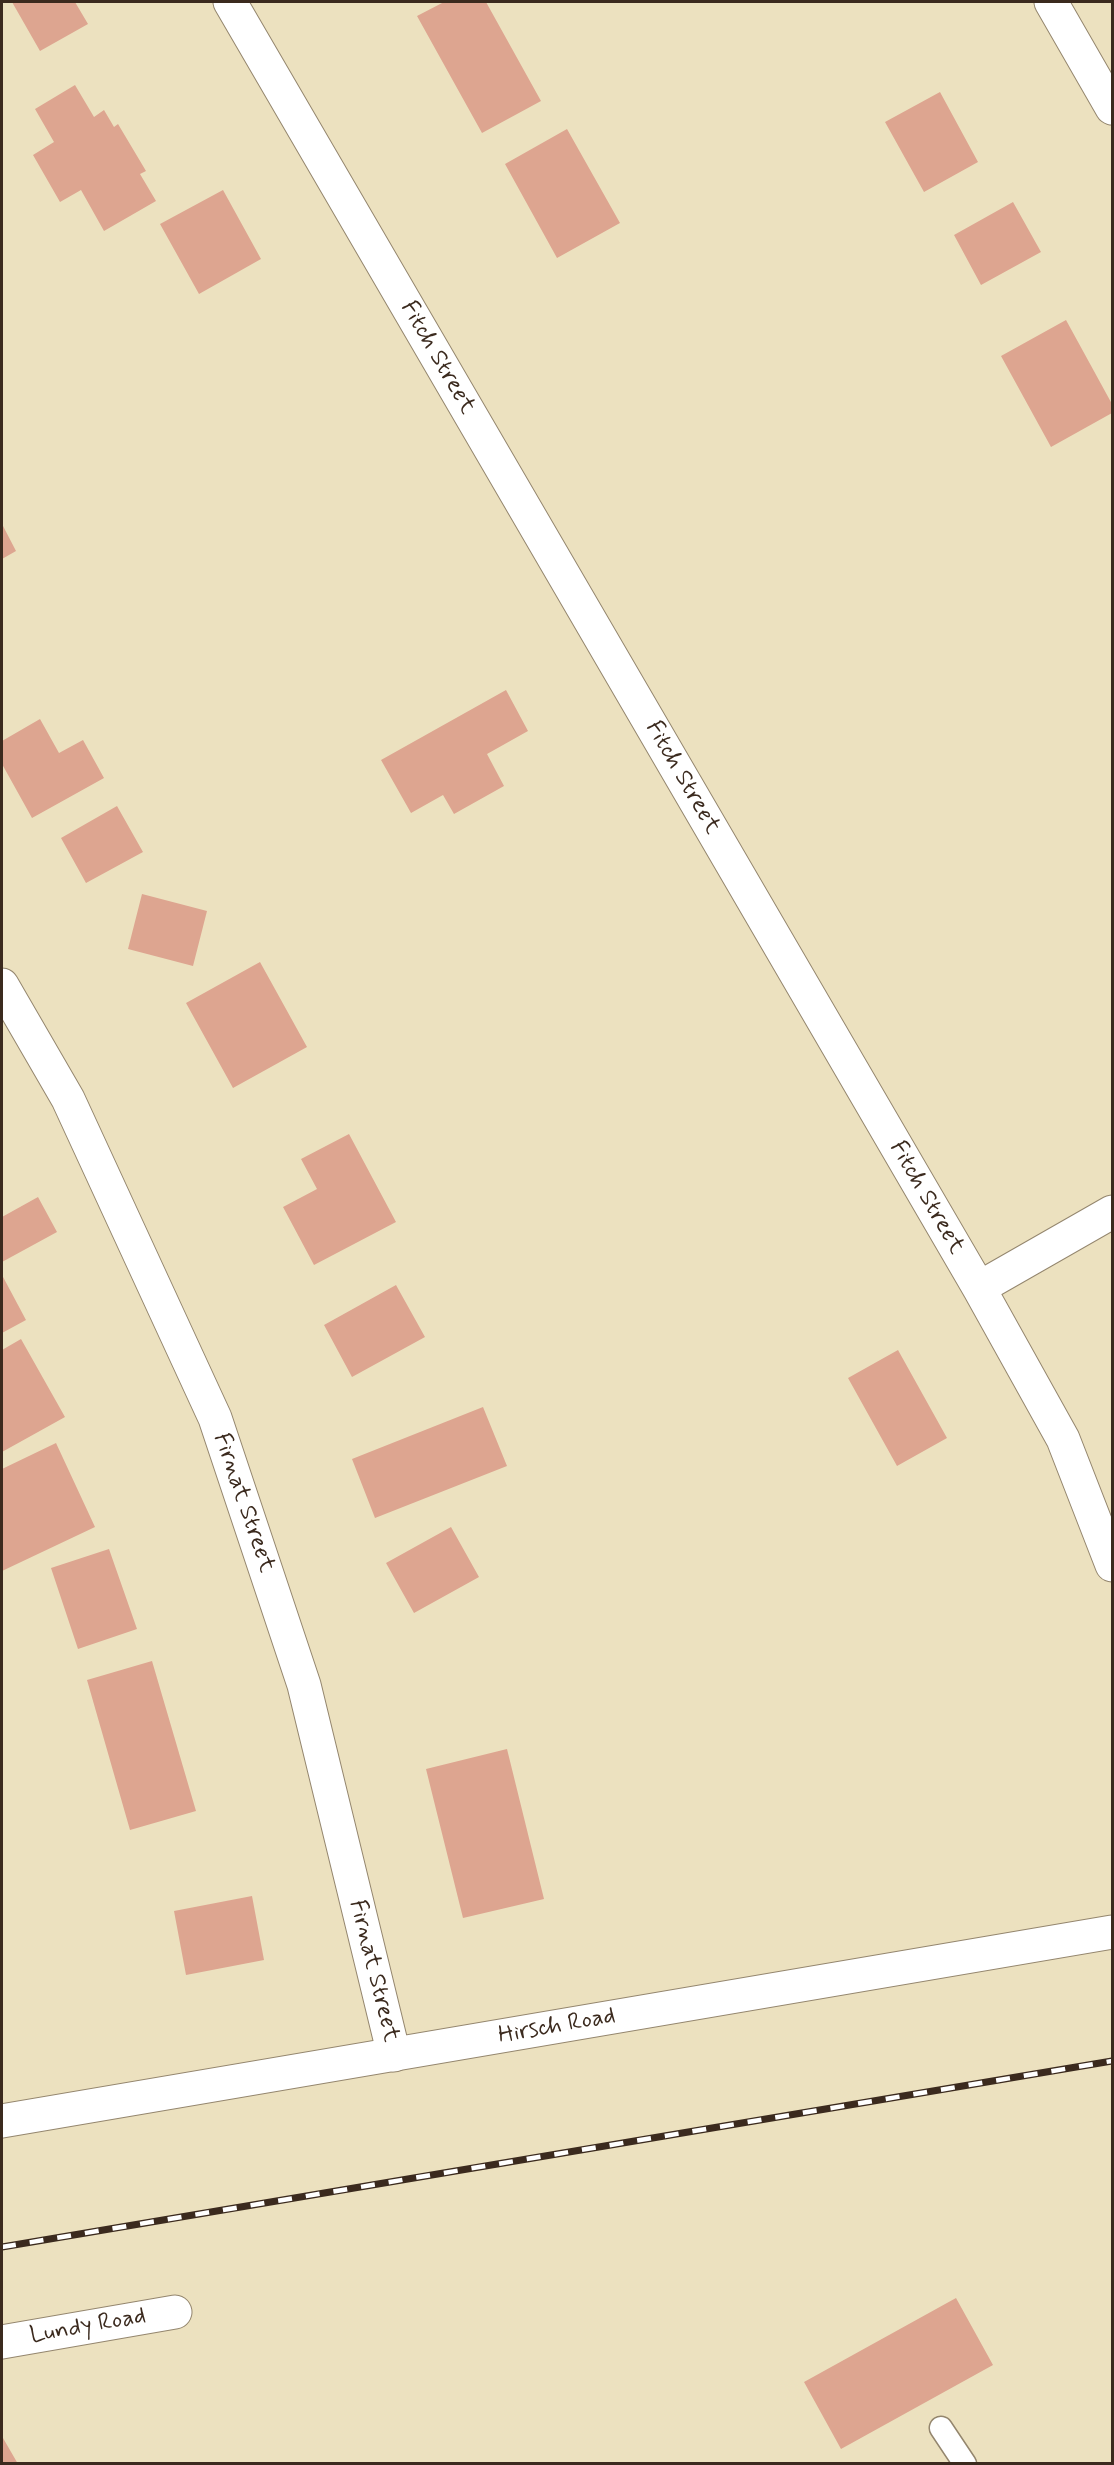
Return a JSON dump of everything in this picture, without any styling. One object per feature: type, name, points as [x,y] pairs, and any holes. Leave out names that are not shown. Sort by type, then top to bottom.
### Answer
[{"type":"street","name":"Fitch Street","points":[[230,2],[979,1288],[1063,1439],[1113,1565]]},
{"type":"street","points":[[1051,2],[1113,108]]},
{"type":"street","name":"Firnat Street","points":[[2,985],[68,1099],[215,1419],[304,1685],[394,2055]]},
{"type":"street","points":[[979,1288],[1113,1212]]},
{"type":"street","name":"Hirsch Road","points":[[2,2121],[1113,1932]]},
{"type":"street","name":"Lundy Road","points":[[2,2342],[175,2312]]},
{"type":"lane","points":[[941,2428],[965,2463]]},
{"type":"building","points":[[12,2],[75,2],[88,24],[40,51]]},
{"type":"building","points":[[444,2],[486,2],[541,101],[482,133],[417,16]]},
{"type":"building","points":[[75,85],[94,117],[104,110],[114,127],[118,124],[146,171],[140,174],[156,201],[104,231],[81,190],[60,202],[33,155],[54,142],[35,109]]},
{"type":"building","points":[[940,92],[978,162],[924,192],[885,122]]},
{"type":"building","points":[[567,129],[620,223],[557,258],[505,164]]},
{"type":"building","points":[[223,190],[261,259],[199,294],[160,224]]},
{"type":"building","points":[[1013,202],[1041,252],[981,285],[954,235]]},
{"type":"building","points":[[1066,320],[1112,404],[1112,413],[1051,447],[1001,356]]},
{"type":"building","points":[[2,524],[16,551],[2,559]]},
{"type":"building","points":[[506,690],[528,731],[487,754],[504,786],[454,814],[443,795],[411,813],[381,760]]},
{"type":"building","points":[[40,719],[59,753],[83,740],[104,778],[32,818],[2,764],[2,741]]},
{"type":"building","points":[[117,806],[143,852],[86,883],[61,838]]},
{"type":"building","points":[[142,894],[207,911],[193,966],[128,949]]},
{"type":"building","points":[[260,962],[307,1047],[233,1088],[186,1003]]},
{"type":"building","points":[[349,1134],[396,1222],[314,1265],[283,1207],[317,1189],[301,1159]]},
{"type":"building","points":[[38,1197],[57,1232],[2,1262],[2,1217]]},
{"type":"building","points":[[2,1275],[26,1320],[2,1333]]},
{"type":"building","points":[[396,1285],[425,1337],[352,1377],[324,1325]]},
{"type":"building","points":[[21,1339],[65,1417],[2,1452],[2,1350]]},
{"type":"building","points":[[898,1350],[947,1438],[897,1466],[848,1378]]},
{"type":"building","points":[[483,1407],[507,1466],[375,1518],[352,1459]]},
{"type":"building","points":[[56,1443],[95,1527],[2,1571],[2,1469]]},
{"type":"building","points":[[451,1527],[479,1577],[414,1613],[386,1563]]},
{"type":"building","points":[[109,1549],[137,1629],[78,1649],[51,1568]]},
{"type":"building","points":[[152,1661],[196,1811],[130,1830],[87,1680]]},
{"type":"building","points":[[507,1749],[544,1899],[463,1918],[426,1769]]},
{"type":"building","points":[[252,1896],[264,1960],[186,1975],[174,1911]]},
{"type":"building","points":[[956,2298],[993,2365],[841,2449],[804,2382]]},
{"type":"building","points":[[3,2438],[18,2464],[2,2464]]},
{"type":"railway","points":[[2,2247],[1112,2061]]}]
